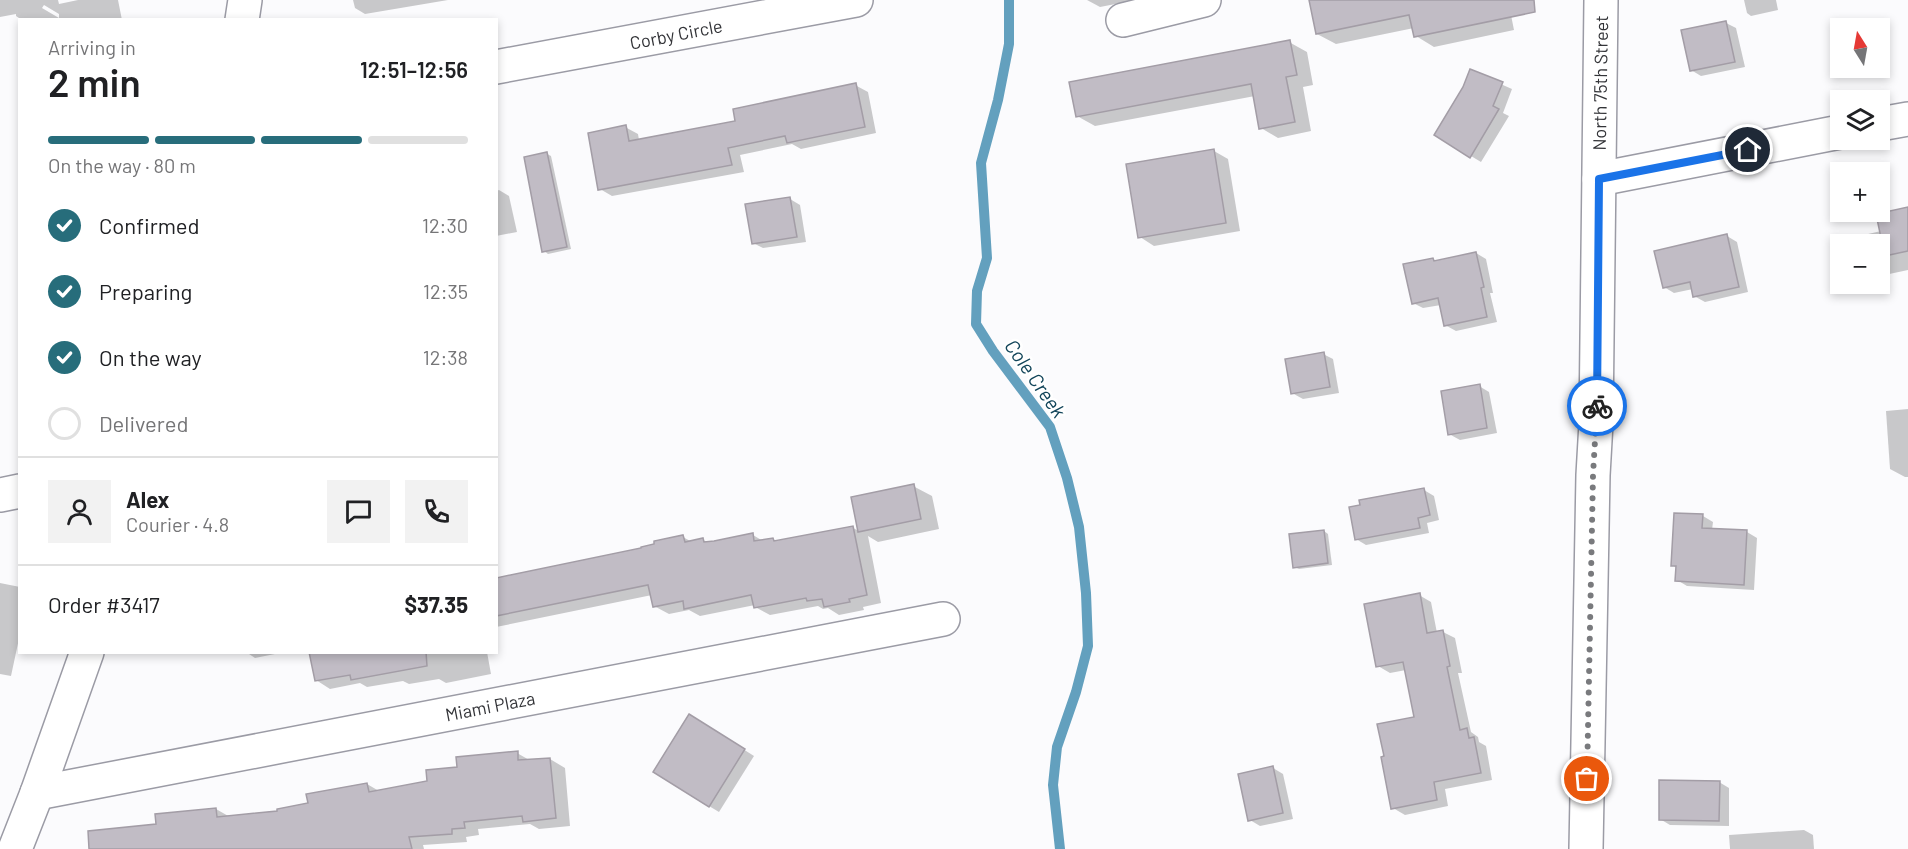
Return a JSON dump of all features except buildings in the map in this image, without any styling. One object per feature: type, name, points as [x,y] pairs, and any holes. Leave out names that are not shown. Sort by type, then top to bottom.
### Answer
[{"type":"street","points":[[242,18],[245,0]]},
{"type":"street","name":"Corby Circle","points":[[498,67],[856,0]]},
{"type":"street","points":[[1123,20],[1204,0]]},
{"type":"street","name":"North 75th Street","points":[[1586,849],[1596,423],[1601,0]]},
{"type":"street","points":[[1890,122],[1908,119]]},
{"type":"street","points":[[1599,179],[1830,134]]},
{"type":"street","points":[[0,495],[18,491]]},
{"type":"street","name":"Miami Plaza","points":[[37,793],[943,619]]},
{"type":"street","points":[[15,849],[86,654]]},
{"type":"waterway","name":"Cole Creek","points":[[1009,0],[1009,44],[998,100],[981,163],[987,258],[977,291],[976,324],[993,351],[1050,427],[1067,478],[1079,527],[1086,593],[1088,646],[1076,692],[1057,747],[1053,785],[1060,849]]},
{"type":"way so far","points":[[1587,779],[1593,475],[1597,406]]},
{"type":"route","points":[[1597,406],[1599,179],[1748,150]]}]
